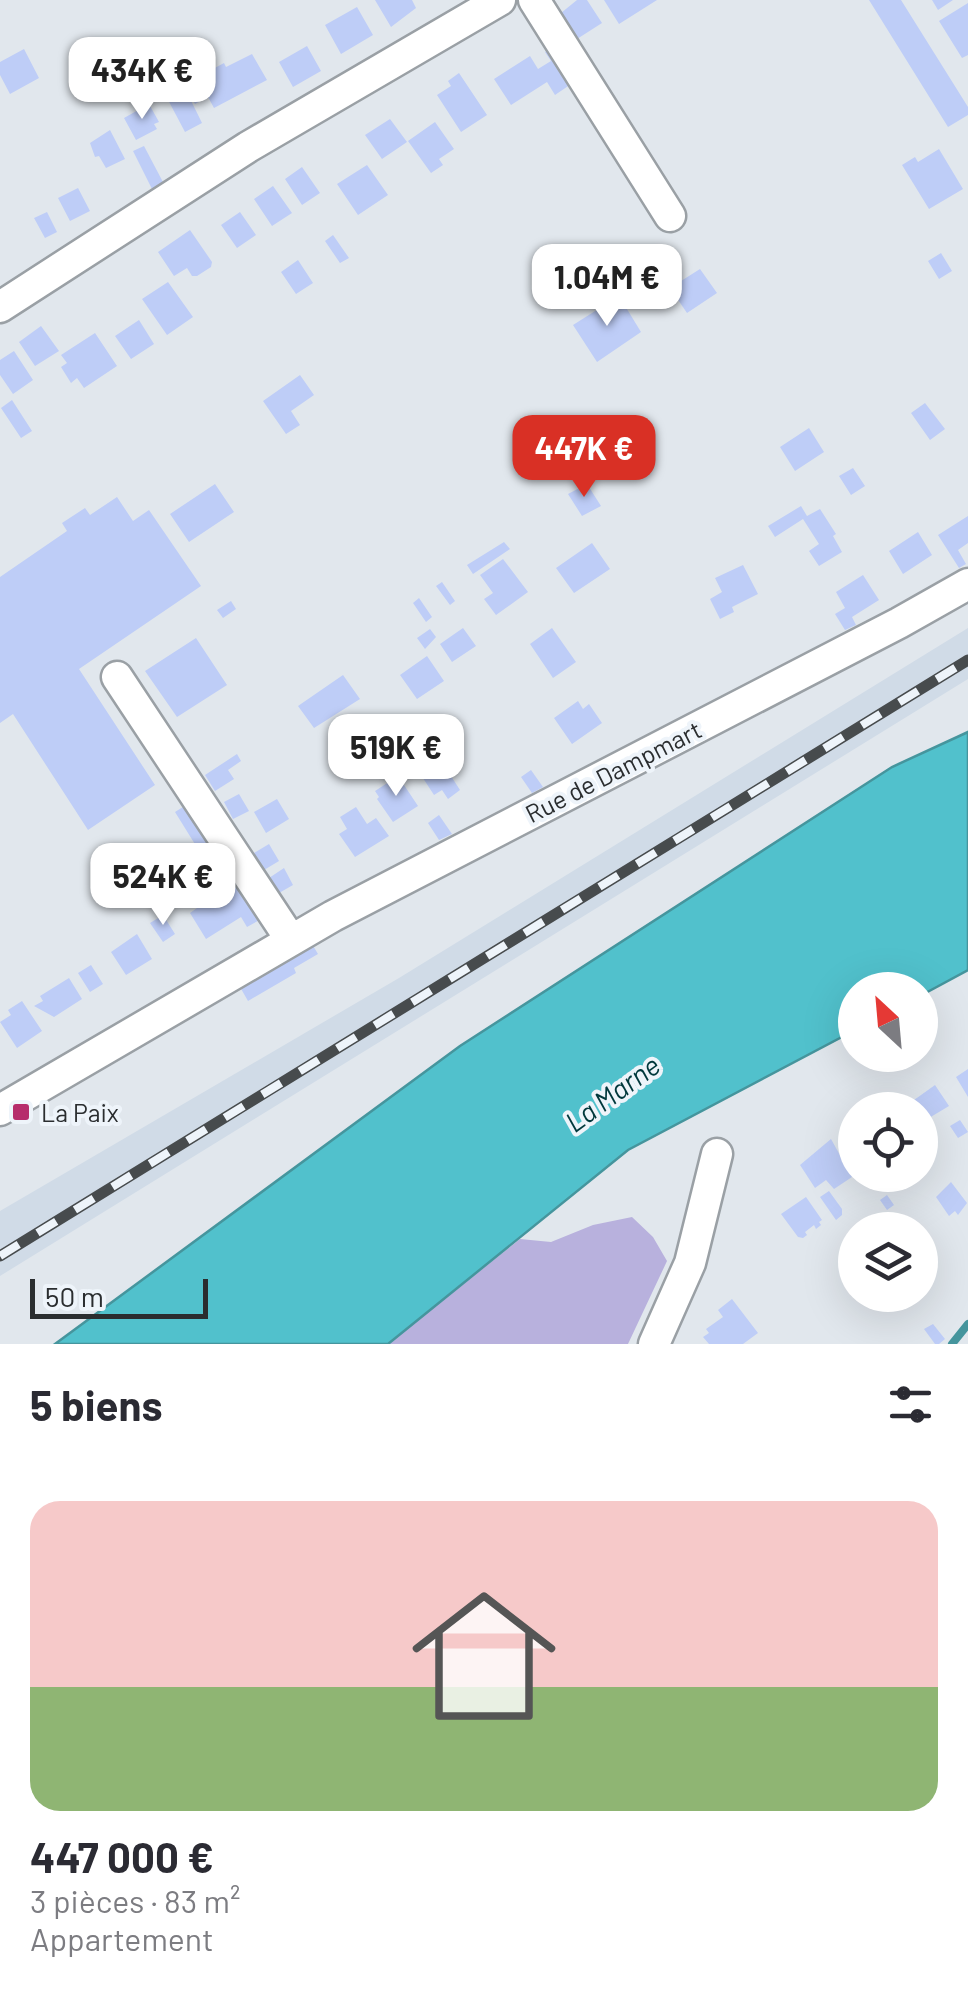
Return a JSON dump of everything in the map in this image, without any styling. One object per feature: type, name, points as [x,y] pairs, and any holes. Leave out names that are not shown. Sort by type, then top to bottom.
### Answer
[{"type":"street","points":[[0,307],[248,147],[500,0]]},
{"type":"street","points":[[534,0],[670,216]]},
{"type":"street","name":"Rue de Dampmart","points":[[4,1097],[291,940],[968,584]]},
{"type":"street","points":[[117,676],[291,940]]},
{"type":"street","points":[[654,1344],[690,1263],[717,1154]]},
{"type":"shaded area","points":[[968,628],[968,679],[0,1276],[0,1211],[399,978]]},
{"type":"shaded area","points":[[632,1217],[653,1237],[667,1261],[628,1344],[388,1344],[520,1239],[551,1242],[593,1225]]},
{"type":"water","name":"La Marne","points":[[968,732],[968,970],[938,986],[938,972],[838,972],[838,1039],[628,1150],[388,1344],[55,1344],[460,1046],[892,767]]},
{"type":"building","points":[[375,0],[412,0],[416,8],[391,27]]},
{"type":"building","points":[[577,0],[587,0],[602,23],[577,39],[561,13]]},
{"type":"building","points":[[604,0],[657,0],[619,24]]},
{"type":"building","points":[[869,0],[901,0],[968,107],[968,115],[948,127]]},
{"type":"building","points":[[932,0],[953,0],[938,10]]},
{"type":"building","points":[[968,3],[968,55],[962,58],[939,21]]},
{"type":"building","points":[[357,7],[373,35],[341,54],[325,25]]},
{"type":"building","points":[[307,46],[321,71],[293,87],[279,62]]},
{"type":"building","points":[[554,46],[577,80],[555,95],[547,82],[511,105],[494,79],[530,56],[538,69],[551,61],[545,52]]},
{"type":"building","points":[[24,49],[39,78],[10,94],[0,75],[0,62]]},
{"type":"building","points":[[252,54],[267,80],[214,108],[208,97],[195,104],[185,84],[224,63],[226,67]]},
{"type":"building","points":[[176,70],[202,123],[185,132],[157,79]]},
{"type":"building","points":[[459,73],[487,115],[461,132],[437,95],[451,86],[448,81]]},
{"type":"building","points":[[149,104],[159,122],[154,124],[157,129],[136,140],[124,118]]},
{"type":"building","points":[[390,119],[407,142],[382,159],[365,135]]},
{"type":"building","points":[[435,122],[454,149],[439,159],[443,165],[431,173],[408,141]]},
{"type":"building","points":[[110,130],[125,159],[106,168],[99,156],[95,157],[90,143]]},
{"type":"building","points":[[144,146],[164,184],[153,191],[133,151]]},
{"type":"building","points":[[939,149],[963,189],[929,209],[902,165],[915,157],[918,162]]},
{"type":"building","points":[[367,165],[388,195],[358,215],[337,184]]},
{"type":"building","points":[[302,167],[320,193],[302,205],[285,179]]},
{"type":"building","points":[[273,186],[292,213],[272,226],[254,199]]},
{"type":"building","points":[[78,188],[90,211],[70,221],[58,198]]},
{"type":"building","points":[[47,212],[57,232],[45,238],[34,218]]},
{"type":"building","points":[[240,212],[256,235],[237,248],[221,225]]},
{"type":"building","points":[[190,230],[212,262],[211,267],[197,276],[192,276],[187,268],[174,276],[158,252]]},
{"type":"building","points":[[333,235],[349,258],[340,263],[325,241]]},
{"type":"building","points":[[941,253],[952,271],[939,279],[928,261]]},
{"type":"building","points":[[298,260],[313,283],[296,294],[281,272]]},
{"type":"building","points":[[700,269],[717,293],[687,313],[670,288]]},
{"type":"building","points":[[168,282],[193,317],[167,335],[142,299]]},
{"type":"building","points":[[619,296],[641,332],[597,362],[573,325]]},
{"type":"building","points":[[139,320],[154,344],[131,359],[115,336]]},
{"type":"building","points":[[41,326],[59,351],[35,366],[19,342]]},
{"type":"building","points":[[95,333],[117,366],[84,388],[77,378],[71,383],[61,367],[67,363],[61,355]]},
{"type":"building","points":[[14,351],[33,380],[13,394],[0,375],[0,360]]},
{"type":"building","points":[[300,375],[314,395],[291,411],[300,425],[286,434],[263,401]]},
{"type":"building","points":[[12,400],[32,431],[21,438],[1,408]]},
{"type":"building","points":[[925,403],[945,429],[930,440],[911,413]]},
{"type":"building","points":[[809,428],[824,452],[795,471],[780,447]]},
{"type":"building","points":[[623,446],[630,457],[623,461],[616,450]]},
{"type":"building","points":[[853,468],[865,486],[851,495],[839,476]]},
{"type":"building","points":[[215,484],[234,512],[189,542],[170,514]]},
{"type":"building","points":[[587,484],[601,506],[582,516],[568,494]]},
{"type":"building","points":[[117,497],[133,521],[149,510],[201,586],[79,669],[155,785],[88,830],[13,714],[0,723],[0,577],[67,531],[62,523],[85,508],[90,515]]},
{"type":"building","points":[[801,506],[807,516],[820,509],[842,552],[819,566],[809,551],[819,544],[803,519],[775,537],[768,526]]},
{"type":"building","points":[[968,516],[968,543],[958,550],[966,564],[959,568],[938,535]]},
{"type":"building","points":[[918,532],[932,555],[903,574],[889,551]]},
{"type":"building","points":[[504,542],[510,549],[473,574],[467,565]]},
{"type":"building","points":[[592,543],[610,569],[574,593],[556,568]]},
{"type":"building","points":[[503,559],[528,592],[496,615],[484,599],[493,593],[480,575]]},
{"type":"building","points":[[743,565],[758,594],[732,607],[734,612],[720,619],[710,599],[722,592],[715,578]]},
{"type":"building","points":[[863,575],[879,600],[852,617],[856,625],[845,630],[835,614],[845,608],[836,592]]},
{"type":"building","points":[[442,582],[455,601],[450,605],[436,586]]},
{"type":"building","points":[[419,598],[432,617],[426,622],[413,603]]},
{"type":"building","points":[[231,601],[236,609],[223,618],[217,610]]},
{"type":"building","points":[[463,628],[476,646],[452,662],[440,644]]},
{"type":"building","points":[[552,628],[576,662],[553,678],[530,644]]},
{"type":"building","points":[[430,629],[436,637],[425,649],[417,638]]},
{"type":"building","points":[[196,638],[227,685],[177,717],[145,671]]},
{"type":"building","points":[[427,656],[444,681],[417,699],[400,675]]},
{"type":"building","points":[[343,675],[360,699],[314,728],[298,706]]},
{"type":"building","points":[[578,701],[583,709],[589,704],[602,723],[572,744],[554,718]]},
{"type":"building","points":[[237,754],[241,761],[228,770],[234,779],[215,791],[205,775]]},
{"type":"building","points":[[440,759],[460,790],[448,799],[442,790],[434,795],[419,772]]},
{"type":"building","points":[[531,770],[543,787],[532,793],[521,777]]},
{"type":"building","points":[[398,776],[418,806],[393,822],[375,791]]},
{"type":"building","points":[[239,794],[249,811],[233,819],[224,802]]},
{"type":"building","points":[[277,799],[289,819],[266,833],[254,812]]},
{"type":"building","points":[[194,800],[265,917],[247,927],[241,917],[206,939],[190,913],[197,908],[193,903],[201,898],[204,903],[224,891],[175,812]]},
{"type":"building","points":[[356,807],[367,824],[376,818],[389,836],[355,857],[339,834],[347,829],[340,817]]},
{"type":"building","points":[[439,815],[452,834],[439,840],[428,823]]},
{"type":"building","points":[[269,844],[279,861],[264,870],[254,853]]},
{"type":"building","points":[[284,868],[293,885],[279,893],[269,878]]},
{"type":"building","points":[[163,915],[175,934],[163,942],[150,923]]},
{"type":"building","points":[[137,934],[152,959],[126,975],[111,952]]},
{"type":"building","points":[[312,944],[318,954],[294,968],[296,973],[248,1001],[240,987]]},
{"type":"building","points":[[91,965],[103,984],[90,992],[78,973]]},
{"type":"building","points":[[69,978],[82,999],[54,1017],[34,1006],[43,1001],[40,996]]},
{"type":"building","points":[[22,1001],[42,1031],[17,1048],[0,1022],[11,1015],[8,1010]]},
{"type":"building","points":[[968,1069],[968,1097],[956,1077]]},
{"type":"building","points":[[935,1085],[949,1106],[938,1113],[938,1092],[925,1092]]},
{"type":"building","points":[[960,1120],[968,1132],[958,1138],[950,1126]]},
{"type":"building","points":[[831,1139],[838,1152],[838,1186],[834,1189],[826,1180],[815,1188],[800,1165]]},
{"type":"building","points":[[951,1182],[967,1203],[958,1215],[955,1211],[949,1216],[936,1197]]},
{"type":"building","points":[[829,1191],[842,1209],[836,1220],[820,1197]]},
{"type":"building","points":[[887,1195],[894,1205],[887,1210],[880,1200]]},
{"type":"building","points":[[806,1197],[822,1220],[803,1238],[798,1237],[781,1214]]},
{"type":"building","points":[[732,1299],[758,1333],[743,1344],[709,1344],[703,1337],[709,1333],[706,1329],[723,1317],[718,1310]]},
{"type":"building","points":[[933,1324],[945,1339],[939,1344],[924,1329]]},
{"type":"waterway","points":[[952,1344],[968,1324]]},
{"type":"railway","points":[[0,1256],[968,660]]},
{"type":"place","name":"La Paix","points":[[21,1112]]}]
